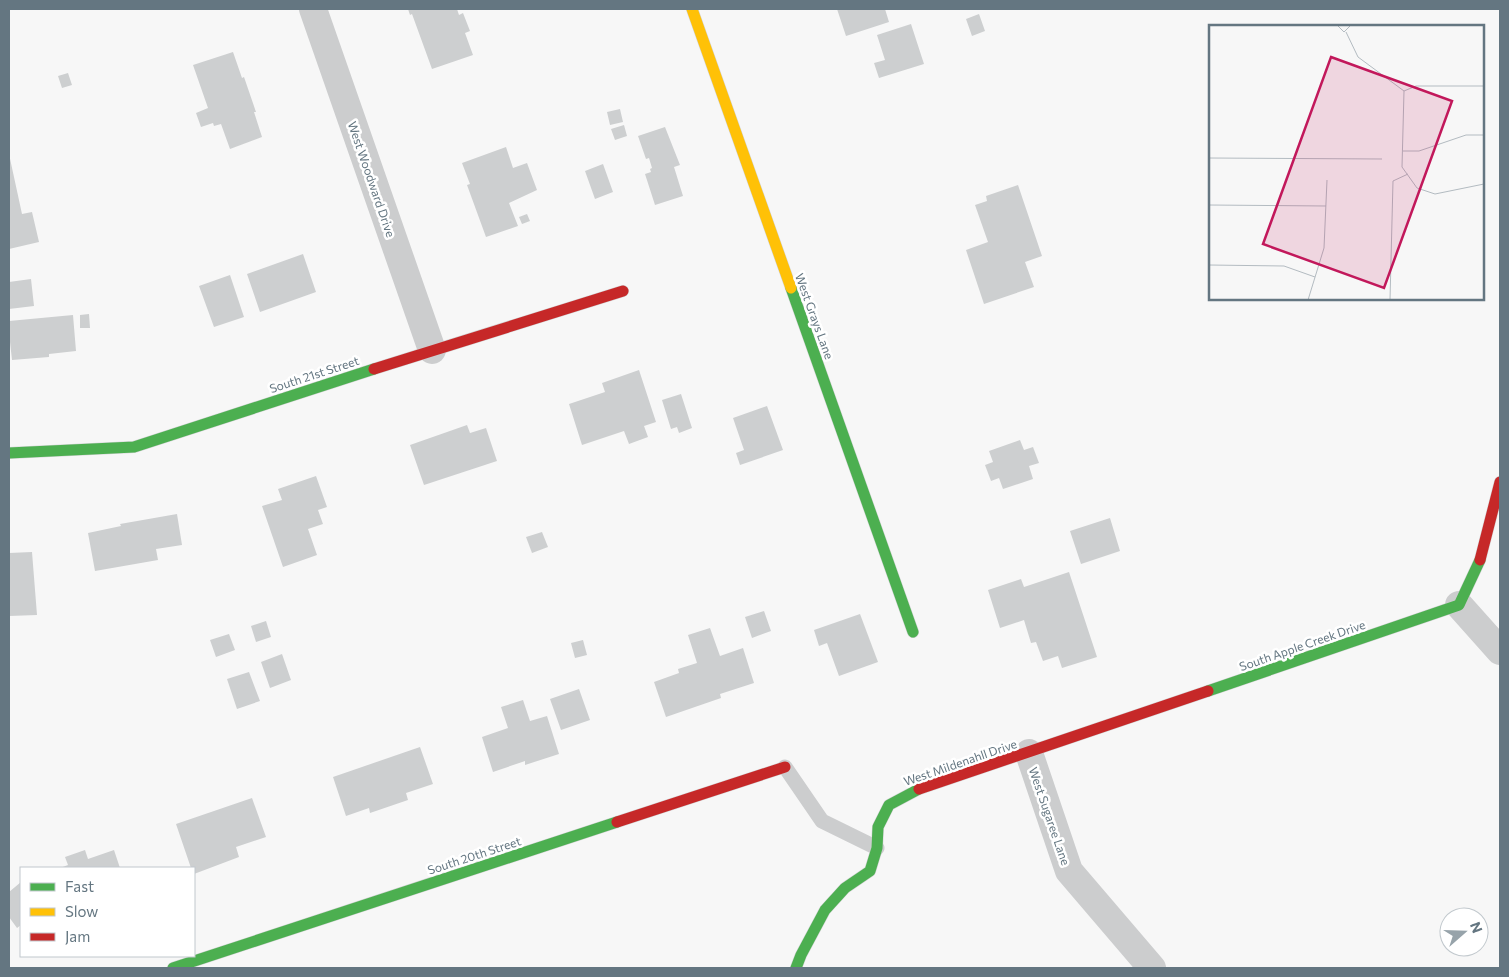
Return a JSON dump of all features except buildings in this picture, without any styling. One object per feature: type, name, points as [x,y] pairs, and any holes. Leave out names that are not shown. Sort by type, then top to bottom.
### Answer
[{"type":"street","name":"West Woodward Drive","points":[[313,9],[432,350]]},
{"type":"street","name":"West Grays Lane","points":[[692,9],[913,632]]},
{"type":"street","name":"South 21st Street","points":[[9,453],[134,447],[432,350],[623,291]]},
{"type":"street","points":[[1500,482],[1480,562],[1459,605],[1500,651]]},
{"type":"street","name":"South Apple Creek Drive","points":[[1028,753],[1459,605]]},
{"type":"street","name":"West Mildenahll Drive","points":[[796,968],[800,955],[825,910],[845,888],[870,871],[877,848],[878,826],[889,805],[914,791],[1028,753]]},
{"type":"street","name":"West Sugaree Lane","points":[[1028,753],[1069,871],[1152,968]]},
{"type":"street","name":"South 20th Street","points":[[173,968],[785,767]]},
{"type":"lane","points":[[785,767],[822,821],[877,848]]},
{"type":"traffic: fast","points":[[791,288],[913,632]]},
{"type":"traffic: fast","points":[[9,453],[134,447],[374,369]]},
{"type":"traffic: fast","points":[[1208,691],[1459,605],[1480,560]]},
{"type":"traffic: fast","points":[[796,968],[825,910],[845,888],[870,871],[877,848],[878,827],[889,805],[919,789]]},
{"type":"traffic: fast","points":[[173,968],[617,822]]},
{"type":"traffic: slow","points":[[692,9],[791,288]]},
{"type":"traffic: jam","points":[[374,369],[623,291]]},
{"type":"traffic: jam","points":[[1480,560],[1500,482]]},
{"type":"traffic: jam","points":[[919,789],[1208,691]]},
{"type":"traffic: jam","points":[[617,822],[785,767]]}]
